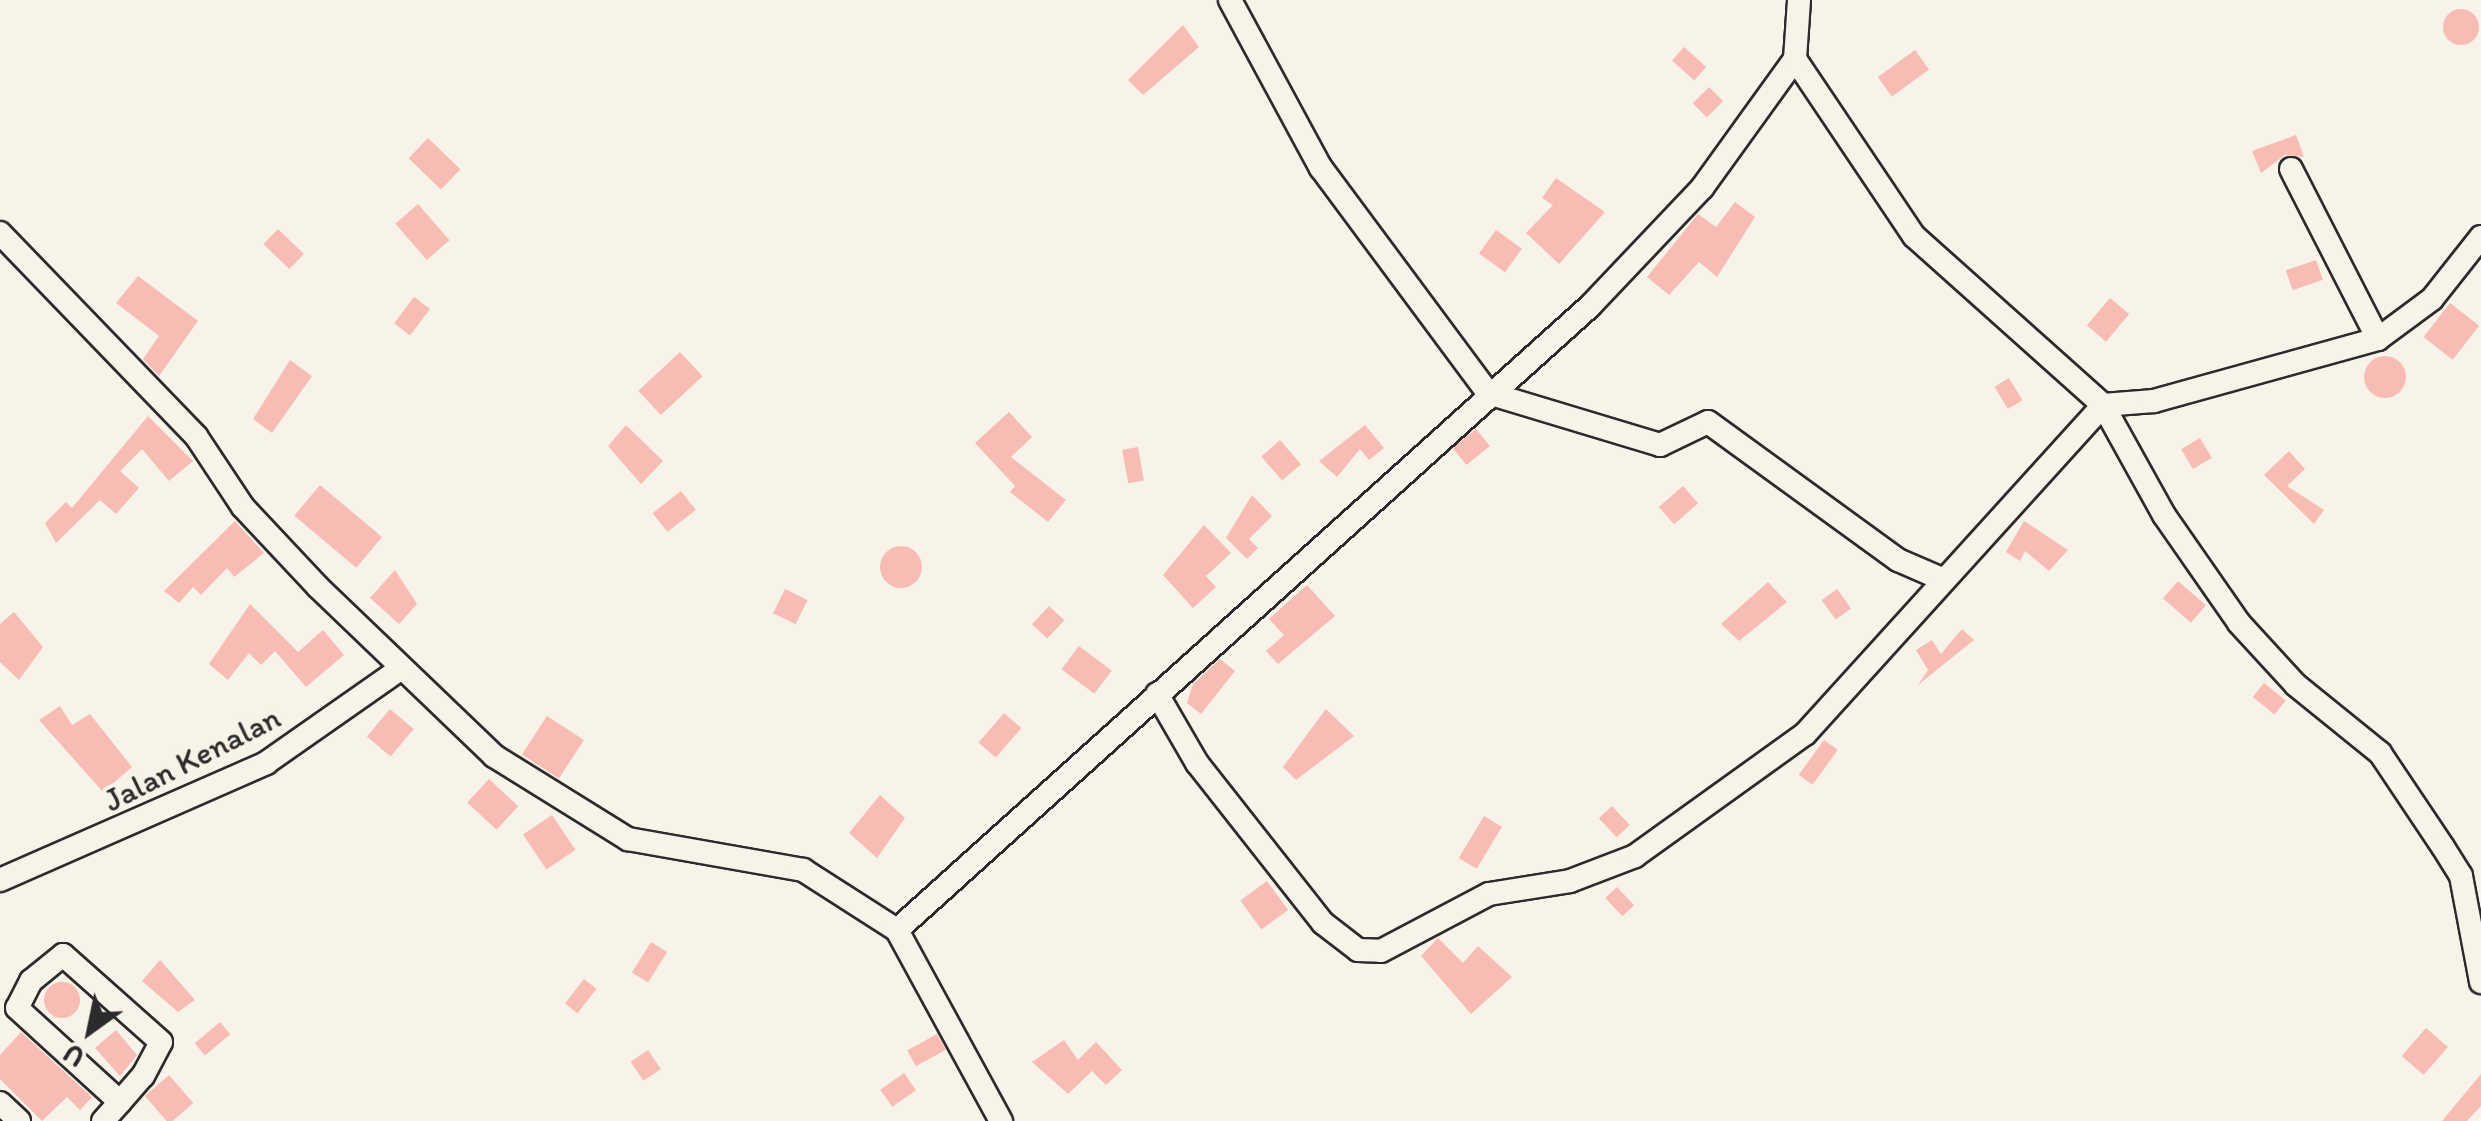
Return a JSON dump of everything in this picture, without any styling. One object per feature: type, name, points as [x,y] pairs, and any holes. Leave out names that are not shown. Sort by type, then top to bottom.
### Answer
[{"type":"street","points":[[1230,0],[1321,168],[1488,392],[1660,445],[1708,422],[1898,560],[1944,580]]},
{"type":"street","points":[[897,930],[1488,392],[1590,306],[1702,188],[1795,60],[1799,0]]},
{"type":"street","points":[[1795,60],[1914,236],[2103,405],[2164,515],[2239,623],[2296,685],[2380,753],[2461,876],[2481,982]]},
{"type":"street","points":[[2291,170],[2378,338]]},
{"type":"street","points":[[0,233],[196,436],[243,508],[399,670],[494,756],[590,821],[651,845],[803,870],[897,930],[1002,1121]]},
{"type":"street","points":[[1157,694],[1197,763],[1323,923],[1358,950],[1381,950],[1489,894],[1570,881],[1635,856],[1805,734],[2103,405],[2170,397],[2378,338],[2432,299],[2481,237]]},
{"type":"street","name":"Jalan Kenalan","points":[[0,880],[266,764],[399,670]]},
{"type":"street","points":[[102,1121],[120,1102],[153,1062],[158,1037],[63,955],[30,981],[17,1008],[120,1102]]},
{"type":"street","points":[[0,1104],[19,1121]]},
{"type":"building","points":[[2461,9],[2474,14],[2479,27],[2474,40],[2461,45],[2448,40],[2443,27],[2448,14]]},
{"type":"building","points":[[1183,25],[1199,47],[1143,95],[1128,80]]},
{"type":"building","points":[[1684,47],[1706,67],[1694,80],[1672,60]]},
{"type":"building","points":[[1915,50],[1929,69],[1892,96],[1878,77]]},
{"type":"building","points":[[1709,87],[1723,101],[1707,117],[1693,103]]},
{"type":"building","points":[[2296,135],[2304,157],[2285,155],[2261,173],[2252,151]]},
{"type":"building","points":[[428,138],[460,169],[441,189],[409,158]]},
{"type":"building","points":[[1556,178],[1605,212],[1559,264],[1526,233],[1553,205],[1542,198]]},
{"type":"building","points":[[1735,202],[1755,217],[1717,277],[1699,262],[1669,295],[1647,277],[1698,214],[1716,227]]},
{"type":"building","points":[[418,204],[449,240],[427,260],[395,224]]},
{"type":"building","points":[[278,229],[304,254],[289,269],[263,244]]},
{"type":"building","points":[[1496,230],[1522,249],[1505,272],[1479,253]]},
{"type":"building","points":[[2316,260],[2323,280],[2293,290],[2286,270]]},
{"type":"building","points":[[138,276],[198,321],[159,376],[143,359],[159,336],[116,303]]},
{"type":"building","points":[[414,297],[430,309],[410,335],[394,323]]},
{"type":"building","points":[[2110,298],[2129,314],[2106,342],[2087,326]]},
{"type":"building","points":[[2450,303],[2479,326],[2453,360],[2424,337]]},
{"type":"building","points":[[680,352],[703,376],[661,415],[638,391]]},
{"type":"building","points":[[2385,356],[2400,362],[2406,377],[2400,392],[2385,398],[2370,392],[2364,377],[2370,362]]},
{"type":"building","points":[[290,360],[312,376],[272,433],[253,419]]},
{"type":"building","points":[[2009,378],[2022,400],[2008,409],[1994,387]]},
{"type":"building","points":[[1009,412],[1032,437],[1011,457],[1066,500],[1048,522],[1010,492],[1015,486],[975,443]]},
{"type":"building","points":[[148,416],[193,461],[169,481],[142,449],[120,471],[139,488],[116,514],[100,500],[56,543],[45,523],[66,502],[72,508]]},
{"type":"building","points":[[626,425],[663,461],[641,484],[608,446]]},
{"type":"building","points":[[1365,425],[1384,448],[1369,460],[1360,449],[1337,477],[1319,461]]},
{"type":"building","points":[[1476,429],[1490,446],[1467,465],[1453,448]]},
{"type":"building","points":[[2200,438],[2212,458],[2193,469],[2181,449]]},
{"type":"building","points":[[1280,440],[1301,464],[1282,481],[1261,456]]},
{"type":"building","points":[[1138,447],[1144,480],[1128,483],[1122,450]]},
{"type":"building","points":[[2289,451],[2305,469],[2287,486],[2324,510],[2314,524],[2264,475]]},
{"type":"building","points":[[320,485],[382,537],[356,568],[294,516]]},
{"type":"building","points":[[1683,486],[1698,503],[1674,524],[1659,507]]},
{"type":"building","points":[[681,491],[696,510],[667,532],[653,513]]},
{"type":"building","points":[[1252,495],[1272,516],[1249,539],[1258,548],[1247,559],[1226,538]]},
{"type":"building","points":[[235,521],[264,553],[234,577],[227,568],[201,595],[193,587],[179,603],[164,591]]},
{"type":"building","points":[[2024,521],[2068,550],[2049,571],[2025,551],[2020,561],[2006,552]]},
{"type":"building","points":[[1204,525],[1231,553],[1206,576],[1216,587],[1193,608],[1163,575]]},
{"type":"building","points":[[901,546],[916,552],[922,567],[916,582],[901,588],[886,582],[880,567],[886,552]]},
{"type":"building","points":[[395,570],[417,604],[399,624],[370,598]]},
{"type":"building","points":[[2178,581],[2206,605],[2191,623],[2163,598]]},
{"type":"building","points":[[1768,582],[1787,602],[1739,641],[1721,624]]},
{"type":"building","points":[[1307,585],[1335,616],[1278,664],[1266,651],[1284,635],[1269,619]]},
{"type":"building","points":[[785,589],[807,600],[796,624],[773,613]]},
{"type":"building","points":[[1837,589],[1851,608],[1836,620],[1822,600]]},
{"type":"building","points":[[250,604],[298,652],[323,630],[344,655],[306,687],[275,651],[261,665],[249,653],[228,680],[209,664]]},
{"type":"building","points":[[1049,606],[1064,620],[1047,639],[1032,624]]},
{"type":"building","points":[[14,612],[43,647],[19,680],[0,662],[0,624]]},
{"type":"building","points":[[1962,629],[1974,640],[1918,685],[1928,670],[1916,650],[1932,640],[1941,654]]},
{"type":"building","points":[[1079,646],[1112,671],[1094,694],[1062,669]]},
{"type":"building","points":[[1220,659],[1235,671],[1201,714],[1187,703],[1193,684]]},
{"type":"building","points":[[2264,683],[2286,701],[2274,715],[2253,697]]},
{"type":"building","points":[[60,706],[72,725],[90,714],[132,767],[103,792],[39,720]]},
{"type":"building","points":[[390,709],[414,729],[391,757],[367,737]]},
{"type":"building","points":[[1326,709],[1354,736],[1296,780],[1283,767]]},
{"type":"building","points":[[1004,713],[1021,728],[996,758],[978,742]]},
{"type":"building","points":[[547,716],[584,740],[559,779],[522,755]]},
{"type":"building","points":[[1824,740],[1838,750],[1812,785],[1799,775]]},
{"type":"building","points":[[489,779],[518,806],[496,830],[467,802]]},
{"type":"building","points":[[880,795],[905,818],[877,858],[849,833]]},
{"type":"building","points":[[1612,806],[1630,825],[1617,837],[1599,818]]},
{"type":"building","points":[[552,815],[575,850],[546,869],[523,835]]},
{"type":"building","points":[[1484,816],[1502,827],[1477,869],[1459,858]]},
{"type":"building","points":[[1267,881],[1288,910],[1261,930],[1240,900]]},
{"type":"building","points":[[1617,887],[1634,905],[1622,916],[1605,898]]},
{"type":"building","points":[[1438,938],[1463,963],[1478,946],[1512,977],[1471,1014],[1421,956]]},
{"type":"building","points":[[651,942],[667,952],[648,983],[632,973]]},
{"type":"building","points":[[160,960],[195,1000],[178,1012],[142,981]]},
{"type":"building","points":[[584,979],[597,989],[578,1013],[565,1003]]},
{"type":"building","points":[[62,982],[75,987],[80,1000],[75,1013],[62,1018],[49,1013],[44,1000],[49,987]]},
{"type":"building","points":[[220,1022],[230,1034],[205,1055],[195,1043]]},
{"type":"building","points":[[2426,1028],[2448,1047],[2424,1075],[2402,1056]]},
{"type":"building","points":[[116,1030],[137,1055],[120,1076],[95,1048]]},
{"type":"building","points":[[21,1032],[92,1097],[80,1110],[67,1097],[42,1121],[0,1079],[0,1055]]},
{"type":"building","points":[[937,1034],[946,1050],[916,1066],[907,1050]]},
{"type":"building","points":[[1064,1040],[1078,1060],[1096,1042],[1122,1070],[1106,1085],[1092,1071],[1068,1094],[1032,1062]]},
{"type":"building","points":[[648,1050],[661,1069],[643,1081],[631,1062]]},
{"type":"building","points":[[904,1073],[916,1090],[892,1107],[880,1090]]},
{"type":"building","points":[[2481,1074],[2481,1106],[2467,1121],[2442,1121]]},
{"type":"building","points":[[169,1075],[193,1103],[172,1121],[167,1121],[145,1096]]}]
